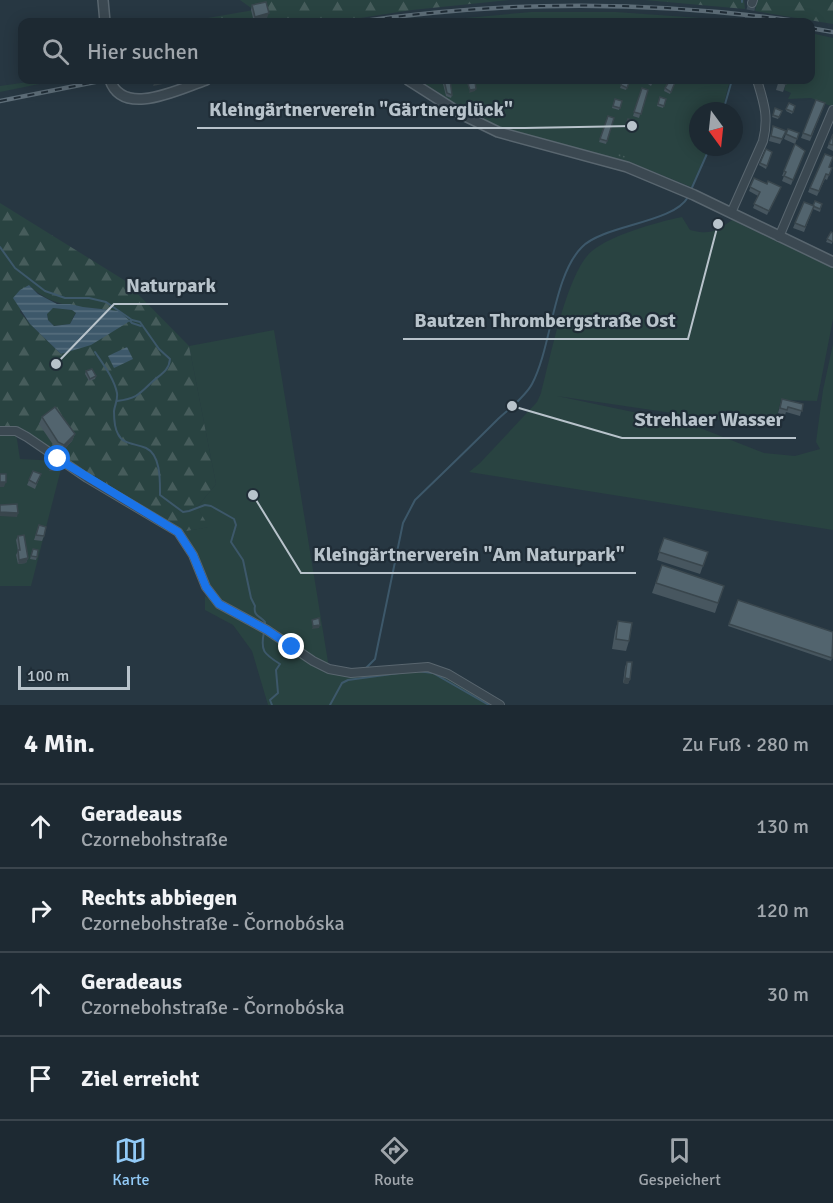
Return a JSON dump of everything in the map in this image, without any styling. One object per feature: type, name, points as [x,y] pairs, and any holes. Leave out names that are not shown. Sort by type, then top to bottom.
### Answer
[{"type":"street","points":[[103,0],[105,18]]},
{"type":"street","points":[[112,84],[116,92],[129,99],[138,100],[193,84]]},
{"type":"street","points":[[414,84],[464,115],[498,132],[627,167],[691,194],[833,262]]},
{"type":"street","points":[[731,213],[763,141],[767,114],[758,84]]},
{"type":"street","points":[[779,237],[833,110]]},
{"type":"street","points":[[0,431],[16,431],[27,437],[87,478],[178,532],[193,555],[206,587],[219,604],[265,629],[329,669],[351,673],[428,667],[448,674],[500,705]]},
{"type":"green space","points":[[240,0],[509,0],[360,18],[208,18],[254,10]]},
{"type":"green space","points":[[645,0],[744,0],[745,9]]},
{"type":"green space","points":[[757,0],[833,0],[833,24],[815,21],[815,18],[797,18],[755,11]]},
{"type":"green space","points":[[531,12],[616,12],[701,18],[465,18]]},
{"type":"green space","points":[[815,34],[833,38],[833,107],[811,98],[788,99],[791,93],[784,90],[786,84],[815,84]]},
{"type":"green space","points":[[18,83],[39,84],[0,92],[0,86]]},
{"type":"green space","points":[[422,84],[729,84],[724,102],[689,102],[689,156],[705,156],[691,187],[632,163],[516,135],[489,126]]},
{"type":"green space","points":[[617,142],[633,151],[629,159],[612,154]]},
{"type":"green space","points":[[0,203],[124,280],[189,346],[216,484],[197,507],[209,527],[181,532],[20,429],[0,427]],"holes":[[[29,285],[37,292],[63,304],[103,309],[61,354],[20,312]]]},
{"type":"green space","points":[[682,217],[690,230],[703,232],[717,230],[732,220],[833,268],[833,319],[817,401],[781,400],[776,421],[736,416],[733,422],[557,396],[690,424],[764,453],[795,456],[820,449],[816,442],[823,390],[833,344],[833,530],[469,472],[537,402],[567,296],[583,261],[600,245],[622,235]]},
{"type":"green space","points":[[53,308],[76,312],[70,324],[54,326],[48,320],[47,313]]},
{"type":"green space","points":[[274,330],[329,668],[221,603],[209,586],[196,552],[181,532],[208,527],[197,507],[216,484],[189,346]]},
{"type":"green space","points":[[0,433],[16,433],[20,459],[59,461],[61,469],[31,586],[0,586]]},
{"type":"green space","points":[[205,596],[328,671],[428,669],[447,677],[494,705],[268,705],[252,651],[233,625],[205,610]]},
{"type":"water","points":[[29,285],[38,294],[57,304],[119,311],[130,321],[91,345],[61,354],[30,324],[13,298]],"holes":[[[53,308],[72,310],[76,313],[70,324],[54,326],[48,320],[47,314]]]},
{"type":"water","points":[[127,347],[133,359],[114,368],[108,356]]},
{"type":"building","points":[[266,2],[269,13],[255,17],[252,5]]},
{"type":"building","points":[[445,84],[451,84],[452,95],[447,93]]},
{"type":"building","points":[[468,84],[475,84],[476,89],[470,90]]},
{"type":"building","points":[[668,84],[674,84],[671,92],[665,88]]},
{"type":"building","points":[[642,88],[648,90],[641,114],[634,112]]},
{"type":"building","points":[[660,97],[666,99],[664,106],[658,104]]},
{"type":"building","points":[[615,99],[622,101],[620,108],[613,106]]},
{"type":"building","points":[[816,100],[825,103],[811,136],[803,133]]},
{"type":"building","points":[[789,103],[795,106],[793,112],[786,109]]},
{"type":"building","points":[[775,108],[782,111],[779,117],[773,115]]},
{"type":"building","points":[[608,116],[614,118],[607,141],[600,139]]},
{"type":"building","points":[[628,119],[635,121],[632,127],[626,125]]},
{"type":"building","points":[[773,126],[786,131],[782,139],[771,136]]},
{"type":"building","points":[[788,129],[799,133],[797,139],[786,134]]},
{"type":"building","points":[[795,144],[805,151],[793,180],[784,176],[786,172],[784,171]]},
{"type":"building","points":[[766,149],[772,152],[767,166],[760,163]]},
{"type":"building","points":[[825,154],[833,157],[829,167],[832,168],[829,175],[826,174],[819,191],[810,188]]},
{"type":"building","points":[[754,178],[781,187],[769,211],[754,204],[760,192],[750,187]]},
{"type":"building","points":[[815,201],[822,204],[820,209],[813,206]]},
{"type":"building","points":[[804,202],[814,206],[805,227],[795,223]]},
{"type":"building","points":[[831,232],[833,233],[833,242],[827,239]]},
{"type":"building","points":[[92,369],[96,376],[90,379],[86,371]]},
{"type":"building","points":[[782,399],[803,404],[802,411],[788,407],[787,410],[780,408]]},
{"type":"building","points":[[55,407],[75,434],[64,445],[58,442],[42,417]]},
{"type":"building","points":[[50,461],[58,462],[57,469],[50,468]]},
{"type":"building","points":[[33,471],[41,474],[36,484],[29,480]]},
{"type":"building","points":[[0,474],[6,474],[6,482],[0,482]]},
{"type":"building","points":[[17,504],[18,513],[0,512],[0,505]]},
{"type":"building","points":[[39,525],[46,527],[44,536],[36,535]]},
{"type":"building","points":[[24,535],[28,558],[19,560],[18,536]]},
{"type":"building","points":[[664,538],[708,552],[703,566],[659,552]]},
{"type":"building","points":[[33,549],[38,550],[37,557],[31,556]]},
{"type":"building","points":[[662,565],[724,586],[718,603],[656,583]]},
{"type":"building","points":[[738,600],[833,632],[832,658],[729,624]]},
{"type":"building","points":[[319,618],[320,625],[313,626],[312,620]]},
{"type":"building","points":[[618,621],[632,623],[629,641],[616,639]]},
{"type":"building","points":[[627,662],[632,662],[630,679],[625,678]]},
{"type":"waterway","points":[[726,102],[731,84]]},
{"type":"waterway","points":[[690,192],[706,156]]},
{"type":"waterway","points":[[365,669],[375,659],[403,523],[415,500],[529,389],[539,368],[559,293],[572,260],[582,247],[592,240],[668,213],[680,206],[688,197]]},
{"type":"waterway","points":[[0,247],[15,268],[45,291],[65,298],[89,298],[106,302],[132,320],[140,322],[159,349],[170,359],[164,372],[141,392],[134,397],[117,401]]},
{"type":"waterway","points":[[132,320],[130,321],[132,323],[141,326]]},
{"type":"waterway","points":[[95,352],[116,387],[117,398],[114,414],[117,432],[123,440],[146,448],[155,456],[159,469],[160,495],[183,512],[205,505],[234,519],[236,525],[231,542],[243,560],[255,612],[265,622],[265,626]]},
{"type":"waterway","points":[[264,632],[264,651],[280,664],[276,670],[278,693],[270,700],[272,705]]},
{"type":"waterway","points":[[417,671],[433,673],[489,705]]},
{"type":"waterway","points":[[330,705],[342,683],[348,680],[399,673]]},
{"type":"tunnel","points":[[749,18],[752,3]]},
{"type":"railway","points":[[389,18],[469,10],[580,6],[691,10],[771,18]]},
{"type":"railway","points":[[815,29],[833,32]]},
{"type":"railway","points":[[0,101],[85,84]]},
{"type":"place","name":"Kleingärtnerverein \"Gärtnerglück\"","points":[[632,126]]},
{"type":"place","name":"Bautzen Thrombergstraße Ost","points":[[718,224]]},
{"type":"place","name":"Naturpark","points":[[56,364]]},
{"type":"place","name":"Strehlaer Wasser","points":[[512,406]]},
{"type":"place","name":"Kleingärtnerverein \"Am Naturpark\"","points":[[253,495]]},
{"type":"route","points":[[58,459],[178,532],[193,555],[206,587],[219,604],[267,630],[292,647]]}]
